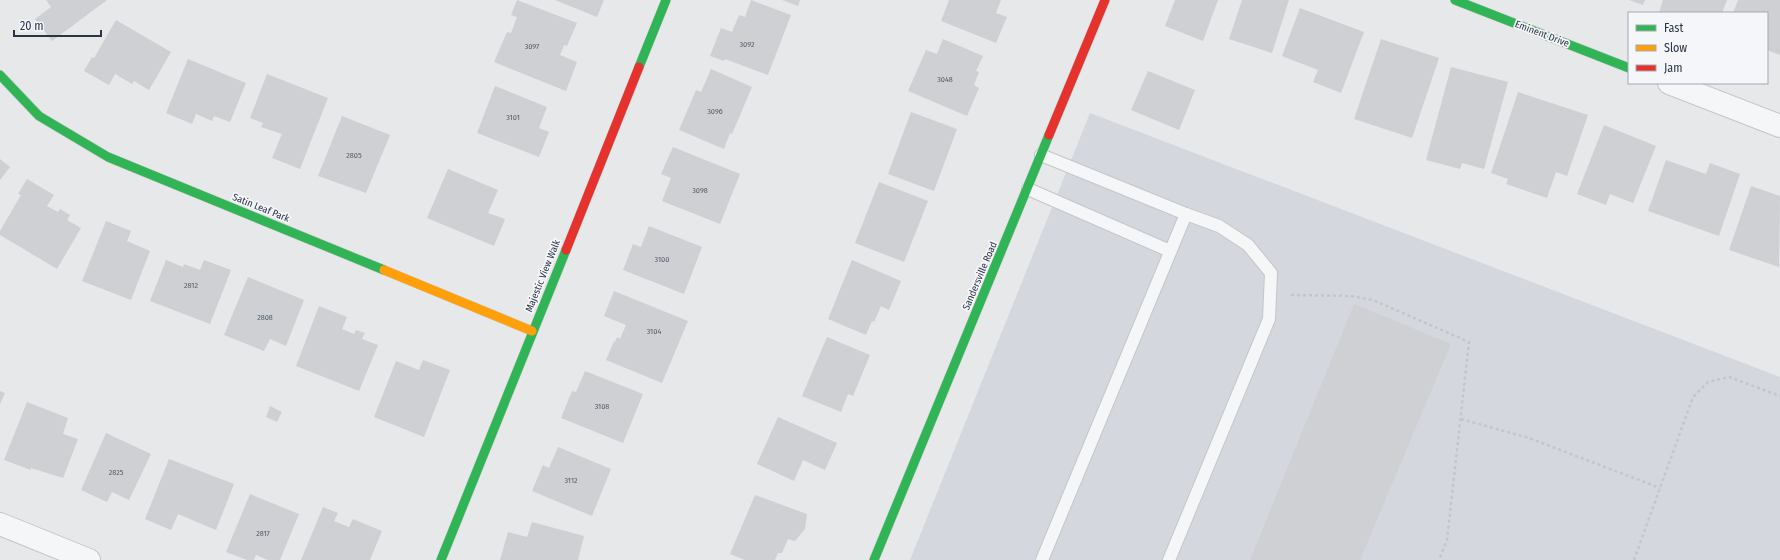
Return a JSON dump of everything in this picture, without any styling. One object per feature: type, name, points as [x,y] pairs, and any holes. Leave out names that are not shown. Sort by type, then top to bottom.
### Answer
[{"type":"street","name":"Majestic View Walk","points":[[441,560],[666,0]]},
{"type":"street","name":"Sandersville Road","points":[[874,560],[1028,190],[1105,0]]},
{"type":"street","name":"Eminent Drive","points":[[1455,0],[1628,68]]},
{"type":"street","name":"Satin Leaf Park","points":[[0,76],[39,116],[108,157],[532,331]]},
{"type":"street","points":[[1672,84],[1780,126]]},
{"type":"street","points":[[0,524],[88,560]]},
{"type":"lane","points":[[1041,155],[1219,226],[1248,245],[1271,273],[1269,319],[1169,560]]},
{"type":"lane","points":[[1028,190],[1170,251]]},
{"type":"lane","points":[[1042,560],[1186,214]]},
{"type":"path","points":[[1311,295],[1351,296],[1373,300],[1469,342],[1448,540],[1439,560]]},
{"type":"path","points":[[1634,560],[1693,397],[1708,382],[1730,377],[1780,396]]},
{"type":"path","points":[[1461,419],[1529,438],[1660,488]]},
{"type":"shaded area","points":[[1090,113],[1780,377],[1780,560],[910,560]]},
{"type":"building","points":[[46,0],[107,0],[52,41],[35,19],[51,7]]},
{"type":"building","points":[[517,0],[577,23],[567,46],[564,45],[560,55],[577,62],[566,91],[494,62],[507,32],[511,33],[517,17],[511,15]]},
{"type":"building","points":[[555,0],[604,0],[597,17]]},
{"type":"building","points":[[751,0],[791,15],[768,75],[725,59],[724,61],[710,56],[721,28],[732,32],[739,15],[745,17]]},
{"type":"building","points":[[782,0],[800,0],[798,6]]},
{"type":"building","points":[[949,0],[1001,0],[996,13],[1007,17],[996,43],[941,21]]},
{"type":"building","points":[[1175,0],[1218,0],[1203,41],[1165,26]]},
{"type":"building","points":[[1242,0],[1289,0],[1272,53],[1229,39]]},
{"type":"building","points":[[1629,0],[1645,0],[1643,5]]},
{"type":"building","points":[[1663,0],[1727,0],[1722,12],[1659,12]]},
{"type":"building","points":[[1738,0],[1780,0],[1780,55],[1768,50],[1768,12],[1733,12]]},
{"type":"building","points":[[1300,8],[1364,32],[1341,93],[1313,82],[1318,70],[1282,56]]},
{"type":"building","points":[[116,20],[171,52],[149,90],[134,81],[132,84],[115,74],[109,85],[84,71],[92,57],[94,58]]},
{"type":"building","points":[[943,39],[983,56],[976,71],[979,72],[974,85],[979,88],[967,116],[908,91],[926,50],[937,54]]},
{"type":"building","points":[[1381,39],[1439,58],[1412,138],[1354,119]]},
{"type":"building","points":[[188,59],[246,83],[230,122],[214,116],[212,121],[196,114],[192,124],[166,113]]},
{"type":"building","points":[[1451,67],[1508,82],[1484,169],[1462,163],[1460,169],[1426,160]]},
{"type":"building","points":[[711,69],[752,87],[724,149],[679,130],[696,90],[701,92]]},
{"type":"building","points":[[1148,71],[1195,90],[1179,130],[1131,110]]},
{"type":"building","points":[[267,74],[328,98],[300,169],[272,158],[282,134],[261,127],[263,123],[250,118]]},
{"type":"building","points":[[495,86],[547,107],[539,128],[549,132],[539,157],[477,133]]},
{"type":"building","points":[[1518,92],[1588,115],[1567,176],[1556,172],[1547,198],[1506,184],[1508,179],[1491,173]]},
{"type":"building","points":[[911,112],[957,129],[934,191],[888,174]]},
{"type":"building","points":[[342,116],[390,135],[366,193],[318,176]]},
{"type":"building","points":[[1604,125],[1656,146],[1633,203],[1610,194],[1606,205],[1577,194]]},
{"type":"building","points":[[673,147],[740,174],[720,224],[662,201],[671,178],[661,174]]},
{"type":"building","points":[[0,159],[10,167],[0,180]]},
{"type":"building","points":[[1666,160],[1706,174],[1710,163],[1740,174],[1719,236],[1648,211]]},
{"type":"building","points":[[448,169],[498,190],[488,213],[505,219],[494,246],[427,218]]},
{"type":"building","points":[[27,179],[54,195],[47,206],[58,212],[60,209],[70,215],[67,220],[81,228],[57,269],[0,235],[0,231],[21,195],[18,194]]},
{"type":"building","points":[[879,182],[928,201],[904,262],[855,243]]},
{"type":"building","points":[[1751,186],[1780,196],[1779,267],[1729,250]]},
{"type":"building","points":[[106,221],[131,231],[127,241],[150,251],[131,300],[82,281]]},
{"type":"building","points":[[649,226],[702,247],[684,294],[623,270],[633,244],[641,247]]},
{"type":"building","points":[[166,260],[183,267],[184,264],[200,270],[204,260],[231,270],[210,324],[150,301]]},
{"type":"building","points":[[852,260],[901,281],[889,310],[881,306],[866,335],[828,319]]},
{"type":"building","points":[[248,277],[304,300],[286,346],[270,339],[264,351],[224,335]]},
{"type":"building","points":[[614,291],[688,321],[662,383],[606,360],[614,341],[615,342],[617,337],[620,339],[626,325],[604,316]]},
{"type":"building","points":[[1354,304],[1451,344],[1360,560],[1250,560]]},
{"type":"building","points":[[319,306],[347,317],[342,329],[354,334],[356,330],[365,333],[362,339],[378,345],[359,391],[296,366]]},
{"type":"building","points":[[827,337],[870,355],[853,396],[848,394],[841,412],[802,396]]},
{"type":"building","points":[[423,360],[450,370],[424,437],[374,417],[396,361],[419,370]]},
{"type":"building","points":[[585,371],[643,394],[623,443],[561,418],[572,391],[576,392]]},
{"type":"building","points":[[0,391],[5,393],[0,404]]},
{"type":"building","points":[[27,402],[68,418],[63,434],[78,439],[63,478],[31,468],[31,470],[4,460]]},
{"type":"building","points":[[270,406],[282,412],[277,422],[266,417]]},
{"type":"building","points":[[778,417],[837,443],[825,470],[803,460],[794,481],[757,464]]},
{"type":"building","points":[[106,433],[151,454],[129,500],[112,492],[107,502],[81,490]]},
{"type":"building","points":[[558,447],[611,469],[592,516],[532,491],[543,465],[549,468]]},
{"type":"building","points":[[169,459],[234,484],[216,530],[178,514],[171,530],[145,519]]},
{"type":"building","points":[[250,494],[299,514],[280,560],[268,560],[256,555],[254,560],[247,560],[226,552]]},
{"type":"building","points":[[755,495],[807,514],[805,529],[795,541],[788,539],[782,553],[778,553],[775,560],[745,560],[730,554]]},
{"type":"building","points":[[323,507],[338,513],[334,521],[349,527],[353,519],[382,531],[370,560],[301,560]]},
{"type":"building","points":[[532,522],[584,536],[578,560],[500,560],[508,532],[527,537]]},
{"type":"traffic: fast","points":[[639,67],[666,0]]},
{"type":"traffic: fast","points":[[1455,0],[1628,68]]},
{"type":"traffic: fast","points":[[0,75],[39,116],[108,157],[384,270]]},
{"type":"traffic: fast","points":[[874,560],[1049,135]]},
{"type":"traffic: fast","points":[[441,560],[566,250]]},
{"type":"traffic: slow","points":[[384,270],[532,331]]},
{"type":"traffic: jam","points":[[1049,135],[1105,0]]},
{"type":"traffic: jam","points":[[566,250],[639,67]]}]
